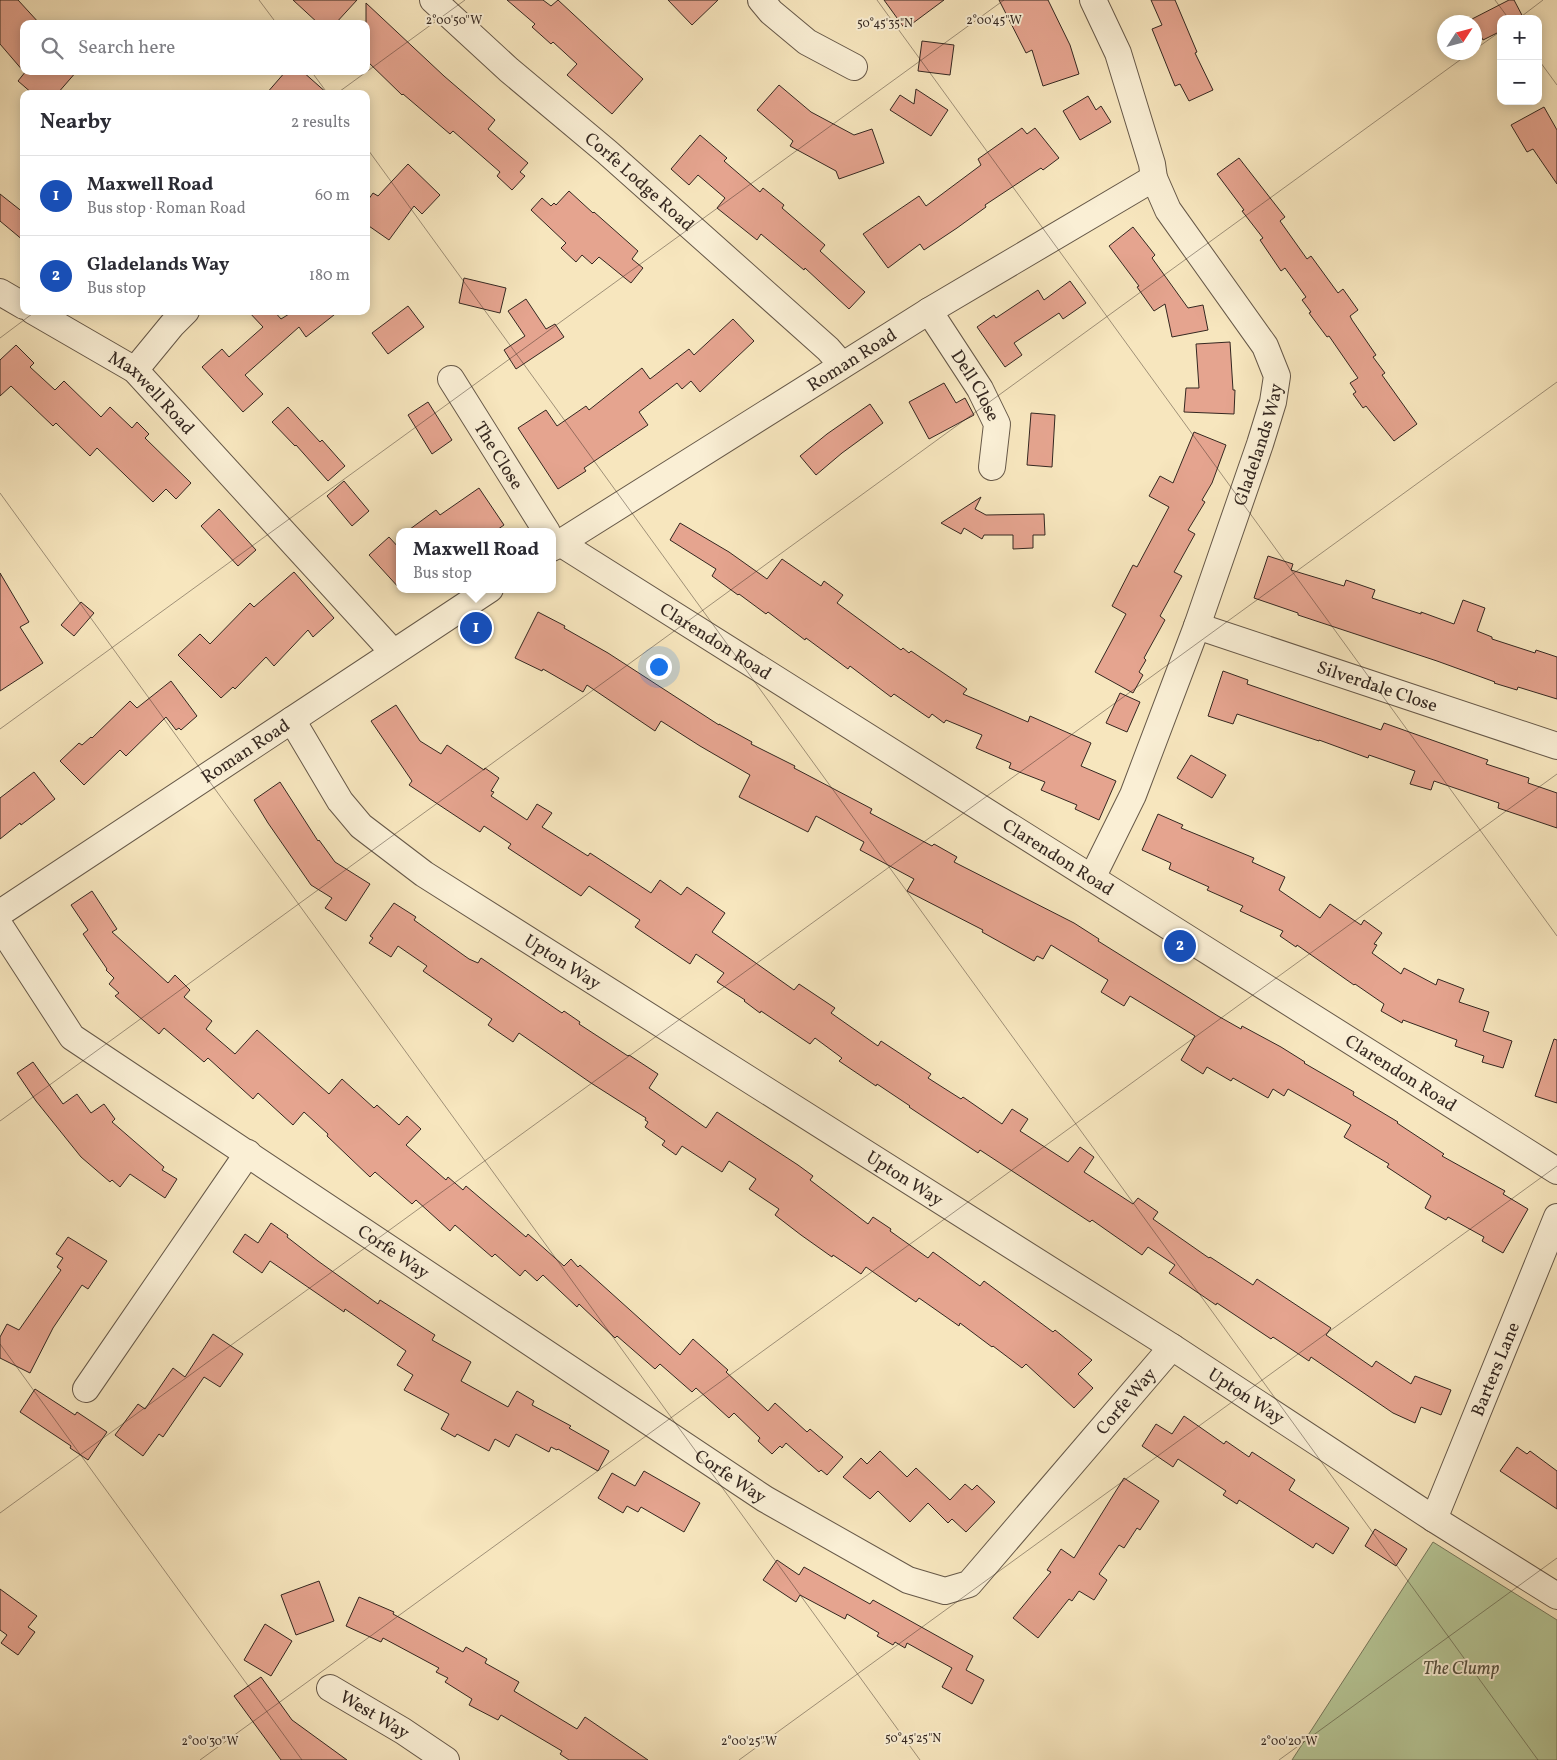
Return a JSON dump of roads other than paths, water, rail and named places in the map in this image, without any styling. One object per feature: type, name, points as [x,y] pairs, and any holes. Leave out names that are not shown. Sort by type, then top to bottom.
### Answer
[{"type":"street","name":"Corfe Lodge Road","points":[[433,0],[509,70],[607,152],[828,349],[842,365]]},
{"type":"street","points":[[761,0],[771,12],[807,42],[854,67]]},
{"type":"street","name":"Gladelands Way","points":[[1092,878],[1133,795],[1197,626],[1260,444],[1273,402],[1277,376],[1265,346],[1168,210],[1154,178],[1152,164],[1118,53],[1093,0]]},
{"type":"street","name":"Roman Road","points":[[556,540],[929,311],[1154,178]]},
{"type":"street","points":[[0,292],[20,304]]},
{"type":"street","name":"Dell Close","points":[[929,311],[980,389],[997,424],[992,467]]},
{"type":"street","name":"Maxwell Road","points":[[40,315],[135,370],[393,652]]},
{"type":"street","points":[[135,370],[182,315]]},
{"type":"street","name":"The Close","points":[[451,380],[546,528]]},
{"type":"street","name":"Clarendon Road","points":[[556,542],[1557,1171]]},
{"type":"street","name":"Roman Road","points":[[0,913],[484,593]]},
{"type":"street","name":"Silverdale Close","points":[[1197,626],[1557,746]]},
{"type":"street","name":"Upton Way","points":[[292,720],[340,801],[361,826],[424,874],[1172,1347],[1434,1519],[1557,1596]]},
{"type":"street","name":"Corfe Way","points":[[0,926],[72,1037],[765,1499],[908,1580],[945,1591],[969,1584],[1172,1347]]},
{"type":"street","points":[[86,1389],[248,1153]]},
{"type":"street","name":"Barters Lane","points":[[1434,1519],[1557,1217]]},
{"type":"street","name":"West Way","points":[[330,1688],[403,1731],[446,1760]]},
{"type":"place","name":"Maxwell Road","points":[[476,628]]},
{"type":"place","name":"Gladelands Way","points":[[1180,946]]},
{"type":"park label","name":"The Clump","points":[[1461,1668]]}]
